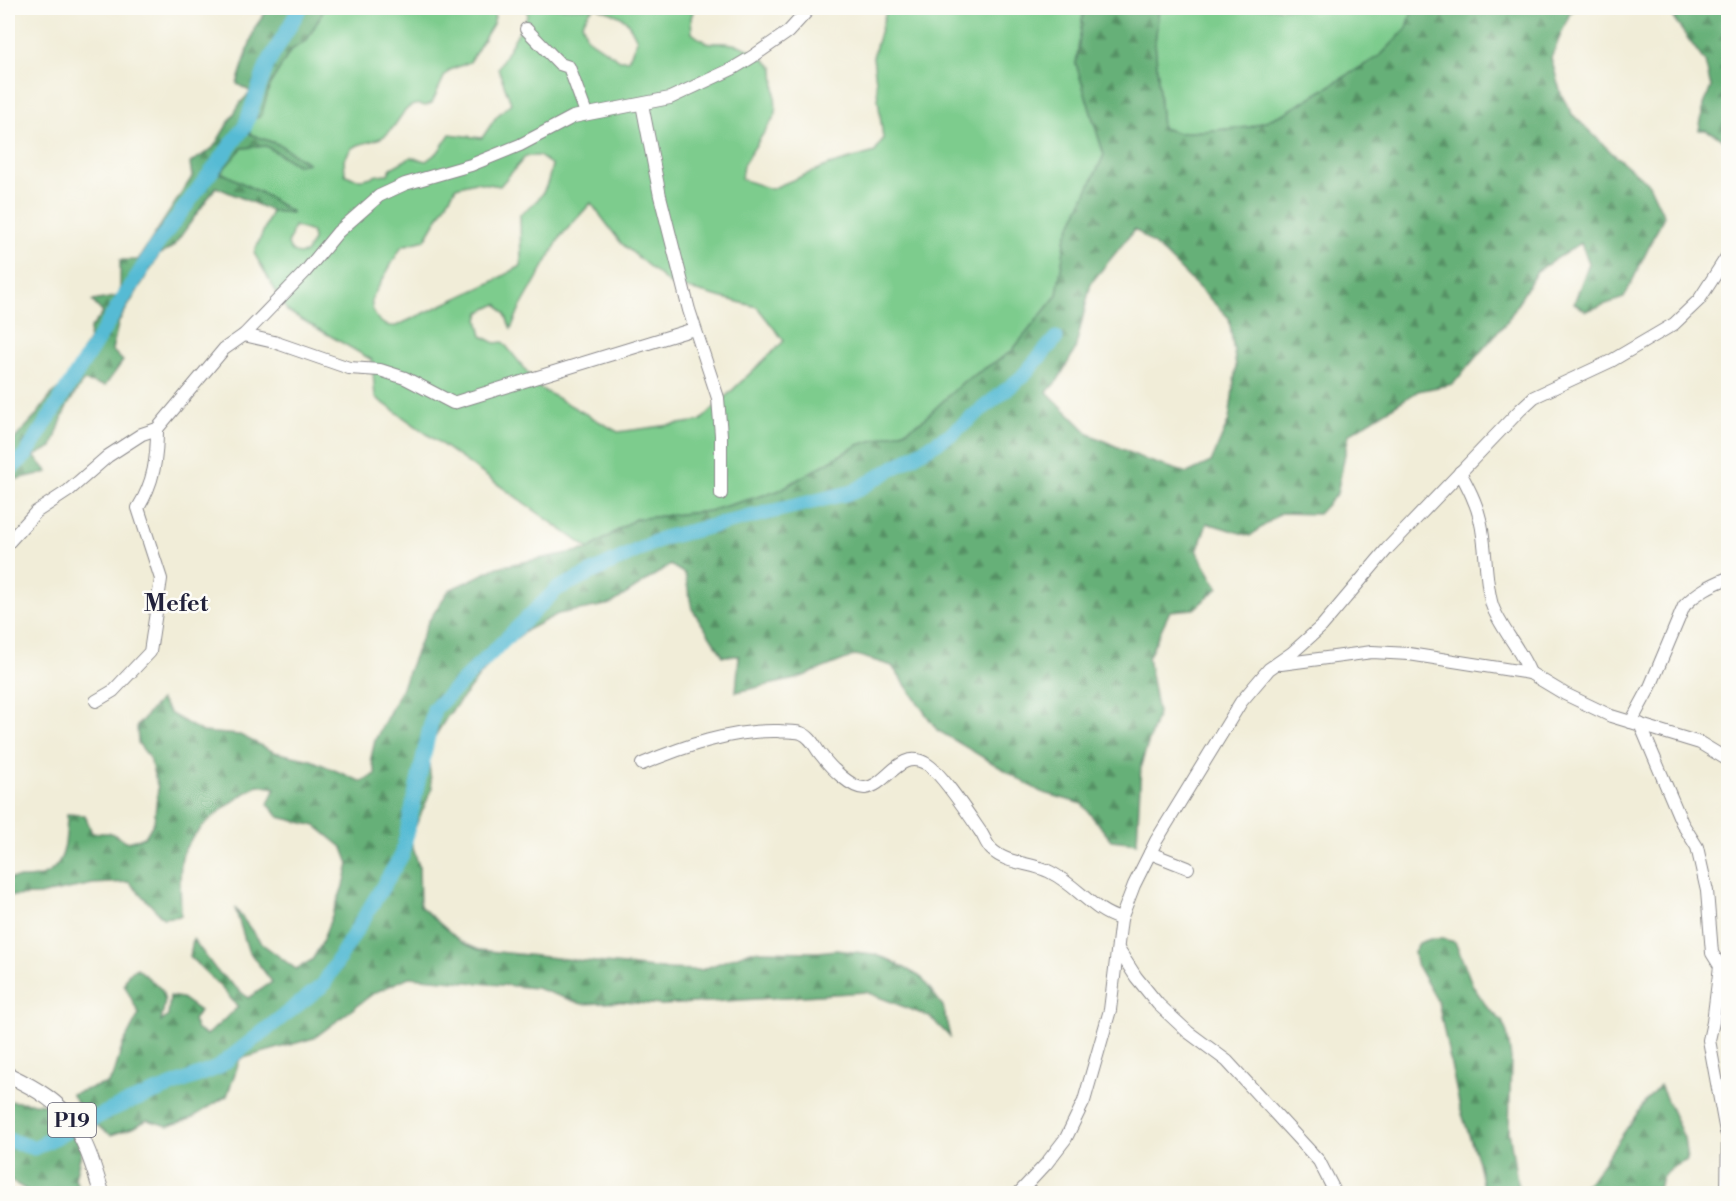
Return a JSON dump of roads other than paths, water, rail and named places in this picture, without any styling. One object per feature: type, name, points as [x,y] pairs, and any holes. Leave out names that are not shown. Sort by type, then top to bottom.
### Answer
[{"type":"main road","name":"P19","points":[[8,1076],[51,1100],[73,1121],[87,1147],[102,1194]]},
{"type":"street","points":[[8,543],[36,512],[68,491],[108,456],[142,434],[157,429],[224,349],[244,335],[305,272],[338,232],[379,196],[405,184],[471,165],[519,145],[573,117],[670,98],[732,69],[788,32],[810,8]]},
{"type":"street","points":[[526,29],[560,64],[571,70],[586,113]]},
{"type":"street","points":[[642,104],[660,196],[694,329],[718,398],[721,435],[721,495]]},
{"type":"street","points":[[1018,1194],[1066,1138],[1084,1101],[1110,1010],[1121,919],[1134,885],[1150,853],[1241,702],[1269,669],[1322,626],[1387,549],[1534,397],[1611,361],[1674,324],[1699,300],[1728,255]]},
{"type":"street","points":[[244,335],[274,342],[348,368],[380,370],[405,378],[453,403],[694,329]]},
{"type":"street","points":[[96,701],[113,691],[150,652],[160,579],[138,508],[150,489],[157,455],[157,429]]},
{"type":"street","points":[[1460,472],[1480,518],[1488,590],[1493,609],[1524,658],[1530,673]]},
{"type":"street","points":[[1727,1194],[1728,1129],[1726,1132],[1709,1040],[1720,966],[1712,953],[1707,891],[1697,847],[1682,823],[1636,723],[1684,606],[1691,598],[1708,587],[1728,578]]},
{"type":"street","points":[[1276,664],[1338,655],[1391,653],[1444,658],[1530,673],[1611,716],[1700,743],[1728,760]]},
{"type":"street","points":[[642,764],[675,750],[730,734],[760,731],[800,733],[811,740],[836,772],[851,783],[863,788],[872,786],[900,764],[911,760],[924,762],[936,772],[958,801],[990,849],[1002,857],[1048,870],[1108,916],[1121,919]]},
{"type":"street","points":[[1150,853],[1188,868]]},
{"type":"street","points":[[1118,949],[1136,977],[1158,1004],[1188,1032],[1227,1062],[1311,1153],[1329,1177],[1336,1194]]},
{"type":"waterway","points":[[8,471],[25,456],[156,246],[245,126],[267,65],[300,8]]},
{"type":"waterway","points":[[8,1140],[34,1148],[117,1107],[217,1068],[323,985],[402,855],[434,709],[557,589],[663,538],[853,492],[951,434],[1022,377],[1056,338]]},
{"type":"district","name":"Mefet","points":[[176,603]]}]
